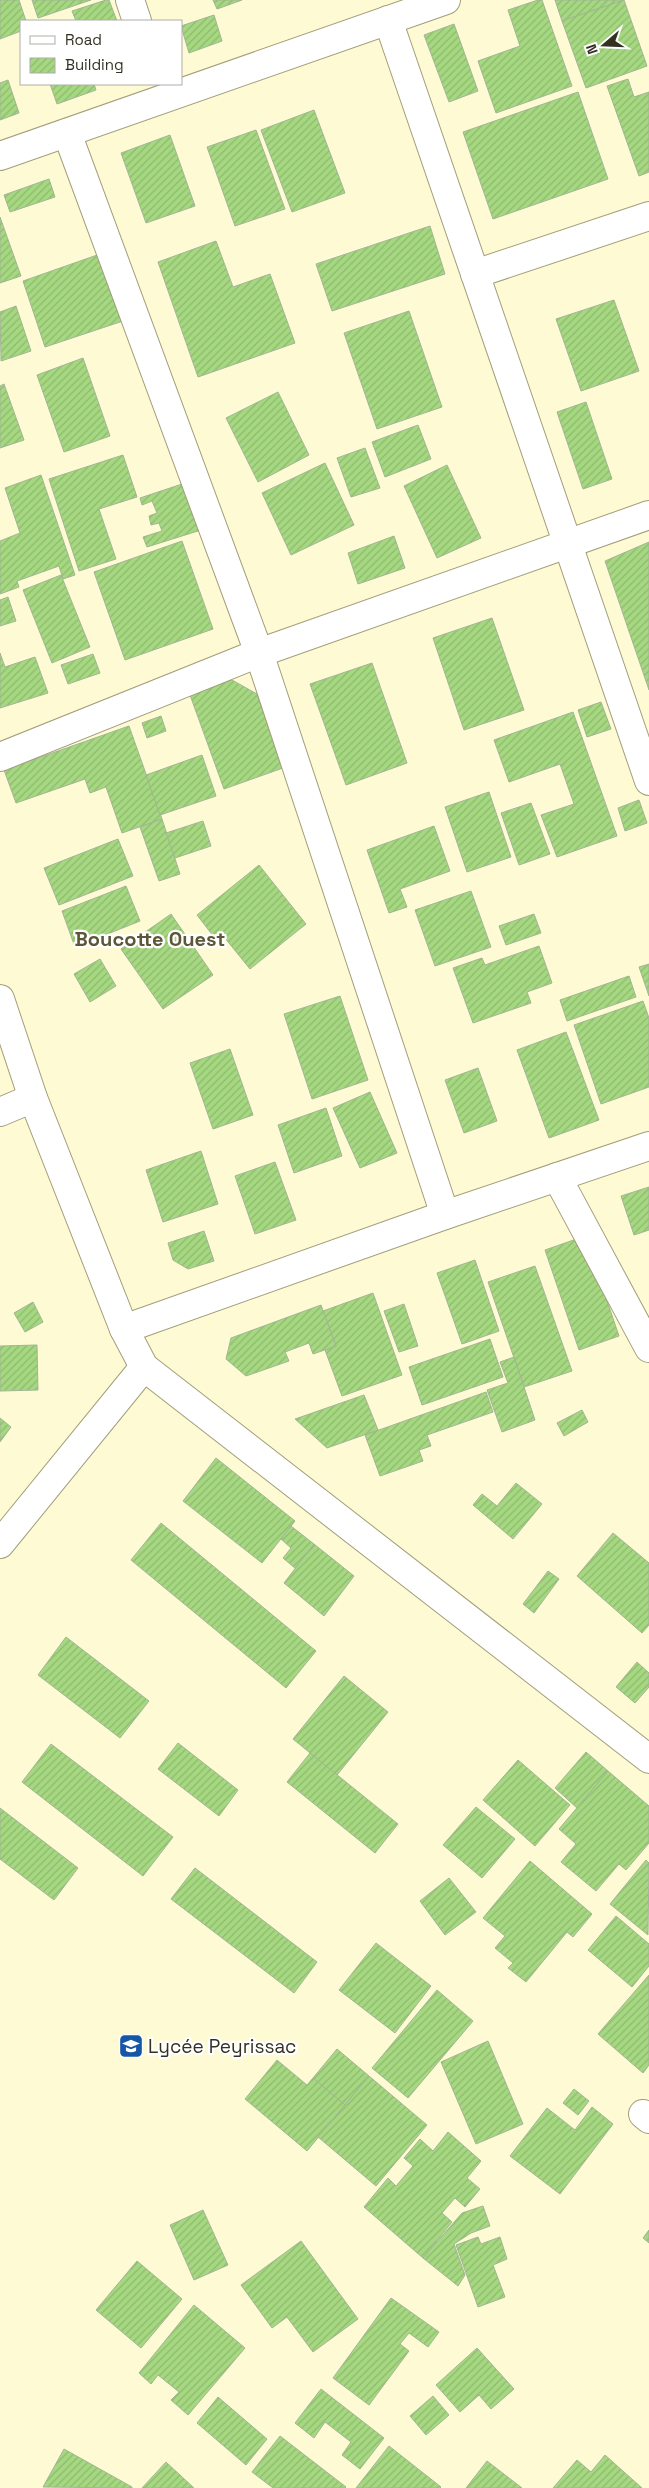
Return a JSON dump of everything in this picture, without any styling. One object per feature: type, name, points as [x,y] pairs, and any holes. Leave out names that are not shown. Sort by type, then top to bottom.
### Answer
[{"type":"street","points":[[130,0],[137,20]]},
{"type":"street","points":[[182,84],[388,20],[446,0]]},
{"type":"street","points":[[388,20],[649,780]]},
{"type":"street","points":[[0,156],[67,133],[162,90],[178,85]]},
{"type":"street","points":[[67,133],[259,653],[445,1215]]},
{"type":"street","points":[[475,274],[649,216]]},
{"type":"street","points":[[0,757],[259,653],[649,514]]},
{"type":"street","points":[[0,999],[32,1098],[124,1329],[144,1367],[649,1759]]},
{"type":"street","points":[[0,1112],[32,1098]]},
{"type":"street","points":[[124,1329],[445,1215],[649,1146]]},
{"type":"street","points":[[557,1177],[649,1348]]},
{"type":"street","points":[[0,1544],[144,1367]]},
{"type":"building","points":[[0,0],[19,0],[26,20],[20,20],[20,31],[0,39]]},
{"type":"building","points":[[32,0],[91,0],[38,18]]},
{"type":"building","points":[[109,0],[117,20],[76,20],[72,11]]},
{"type":"building","points":[[213,0],[242,0],[217,9]]},
{"type":"building","points":[[542,0],[572,86],[496,113],[478,61],[520,46],[508,10]]},
{"type":"building","points":[[555,0],[624,0],[562,21]]},
{"type":"building","points":[[624,0],[647,66],[586,88],[562,21]]},
{"type":"building","points":[[214,15],[222,41],[189,53],[182,26]]},
{"type":"building","points":[[454,24],[478,91],[449,102],[424,35]]},
{"type":"building","points":[[628,79],[634,97],[649,92],[649,172],[639,176],[607,86]]},
{"type":"building","points":[[8,80],[19,113],[0,120],[0,83]]},
{"type":"building","points":[[50,85],[94,85],[96,90],[57,104]]},
{"type":"building","points":[[578,92],[608,179],[493,219],[463,132]]},
{"type":"building","points":[[314,110],[345,193],[292,212],[261,130]]},
{"type":"building","points":[[256,130],[285,209],[235,226],[207,147]]},
{"type":"building","points":[[170,135],[195,206],[146,223],[121,153]]},
{"type":"building","points":[[49,179],[55,197],[10,212],[4,195]]},
{"type":"building","points":[[0,217],[21,276],[0,283]]},
{"type":"building","points":[[430,226],[445,274],[332,311],[316,264]]},
{"type":"building","points":[[216,241],[233,287],[270,274],[295,343],[198,377],[158,262]]},
{"type":"building","points":[[100,254],[123,321],[45,347],[23,281]]},
{"type":"building","points":[[614,300],[639,371],[581,391],[556,319]]},
{"type":"building","points":[[16,306],[31,351],[1,361],[0,312]]},
{"type":"building","points":[[409,311],[442,407],[377,429],[344,333]]},
{"type":"building","points":[[83,358],[110,436],[64,452],[37,375]]},
{"type":"building","points":[[4,384],[24,440],[0,448],[0,386]]},
{"type":"building","points":[[278,392],[309,455],[258,482],[226,418]]},
{"type":"building","points":[[586,402],[612,479],[583,489],[557,412]]},
{"type":"building","points":[[418,425],[431,459],[385,477],[372,442]]},
{"type":"building","points":[[365,448],[380,488],[351,497],[337,458]]},
{"type":"building","points":[[123,455],[137,497],[99,509],[116,559],[79,571],[49,479]]},
{"type":"building","points":[[325,463],[354,525],[291,555],[262,493]]},
{"type":"building","points":[[447,465],[481,538],[437,558],[404,486]]},
{"type":"building","points":[[41,475],[75,575],[63,579],[59,566],[17,581],[19,587],[0,594],[0,541],[20,533],[5,488]]},
{"type":"building","points":[[185,483],[201,530],[147,547],[143,537],[162,531],[159,523],[151,525],[149,516],[157,513],[152,501],[142,505],[140,498]]},
{"type":"building","points":[[394,536],[405,568],[358,584],[348,553]]},
{"type":"building","points":[[182,541],[213,629],[125,660],[94,572]]},
{"type":"building","points":[[649,542],[649,690],[605,561]]},
{"type":"building","points":[[61,575],[90,647],[52,663],[23,590]]},
{"type":"building","points":[[8,597],[16,621],[0,626],[0,600]]},
{"type":"building","points":[[492,618],[524,710],[464,730],[433,638]]},
{"type":"building","points":[[0,653],[5,667],[35,657],[48,693],[0,708]]},
{"type":"building","points":[[93,654],[100,673],[68,684],[61,665]]},
{"type":"building","points":[[372,663],[407,763],[346,785],[310,684]]},
{"type":"building","points":[[232,680],[257,694],[283,768],[224,789],[190,695]]},
{"type":"building","points":[[601,702],[611,729],[587,737],[578,710]]},
{"type":"building","points":[[573,712],[617,836],[557,857],[541,815],[574,804],[560,764],[509,782],[494,740]]},
{"type":"building","points":[[161,716],[166,731],[147,738],[142,723]]},
{"type":"building","points":[[129,726],[162,819],[122,833],[106,787],[90,793],[85,779],[16,803],[4,770]]},
{"type":"building","points":[[202,755],[216,796],[160,815],[146,775]]},
{"type":"building","points":[[489,792],[511,857],[467,872],[445,807]]},
{"type":"building","points":[[639,800],[647,823],[625,831],[618,808]]},
{"type":"building","points":[[531,803],[550,854],[519,865],[501,813]]},
{"type":"building","points":[[162,819],[180,874],[159,881],[140,827]]},
{"type":"building","points":[[203,821],[211,846],[175,858],[166,833]]},
{"type":"building","points":[[434,826],[450,871],[400,889],[407,907],[389,913],[367,850]]},
{"type":"building","points":[[118,839],[133,876],[59,905],[44,868]]},
{"type":"building","points":[[259,865],[306,924],[250,969],[220,932],[214,937],[197,915]]},
{"type":"building","points":[[126,886],[140,921],[75,947],[62,911]]},
{"type":"building","points":[[471,891],[491,947],[435,966],[415,910]]},
{"type":"building","points":[[171,914],[213,975],[163,1009],[121,949]]},
{"type":"building","points":[[534,914],[541,933],[506,945],[499,926]]},
{"type":"building","points":[[539,946],[552,983],[527,992],[531,1003],[473,1023],[453,968],[482,958],[485,965]]},
{"type":"building","points":[[100,959],[116,986],[90,1002],[74,974]]},
{"type":"building","points":[[649,964],[649,996],[639,967]]},
{"type":"building","points":[[629,976],[636,997],[567,1021],[560,1000]]},
{"type":"building","points":[[340,996],[368,1080],[312,1099],[284,1014]]},
{"type":"building","points":[[643,1001],[649,1018],[649,1087],[601,1104],[574,1025]]},
{"type":"building","points":[[566,1032],[599,1120],[549,1138],[517,1050]]},
{"type":"building","points":[[230,1049],[253,1115],[213,1129],[190,1063]]},
{"type":"building","points":[[478,1068],[497,1121],[464,1133],[445,1080]]},
{"type":"building","points":[[370,1092],[397,1153],[360,1168],[333,1108]]},
{"type":"building","points":[[326,1108],[342,1156],[294,1173],[278,1125]]},
{"type":"building","points":[[201,1151],[218,1204],[163,1222],[146,1170]]},
{"type":"building","points":[[275,1162],[296,1220],[255,1234],[235,1176]]},
{"type":"building","points":[[649,1187],[649,1230],[634,1235],[621,1196]]},
{"type":"building","points":[[204,1231],[214,1261],[188,1269],[173,1260],[168,1243]]},
{"type":"building","points":[[585,1236],[619,1336],[579,1350],[545,1250]]},
{"type":"building","points":[[475,1260],[499,1331],[462,1344],[437,1273]]},
{"type":"building","points":[[535,1266],[572,1371],[524,1387],[488,1282]]},
{"type":"building","points":[[373,1293],[402,1375],[342,1396],[325,1350],[336,1346],[323,1311]]},
{"type":"building","points":[[33,1302],[43,1322],[25,1332],[14,1313]]},
{"type":"building","points":[[404,1304],[418,1346],[399,1352],[384,1311]]},
{"type":"building","points":[[321,1305],[336,1346],[313,1354],[309,1343],[285,1352],[289,1361],[246,1376],[226,1359],[231,1338]]},
{"type":"building","points":[[490,1339],[503,1377],[422,1405],[409,1367]]},
{"type":"building","points":[[37,1345],[38,1390],[0,1391],[0,1346]]},
{"type":"building","points":[[514,1357],[535,1420],[502,1432],[487,1390],[508,1383],[500,1362]]},
{"type":"building","points":[[486,1392],[493,1412],[427,1435],[431,1446],[419,1450],[423,1461],[380,1476],[365,1435]]},
{"type":"building","points":[[364,1395],[378,1430],[327,1448],[295,1419]]},
{"type":"building","points":[[582,1410],[588,1422],[564,1436],[557,1423]]},
{"type":"building","points":[[0,1418],[11,1427],[0,1442]]},
{"type":"building","points":[[216,1458],[295,1521],[262,1563],[183,1501]]},
{"type":"building","points":[[516,1483],[542,1504],[513,1539],[473,1505],[482,1494],[497,1506]]},
{"type":"building","points":[[161,1523],[316,1651],[286,1688],[131,1560]]},
{"type":"building","points":[[291,1526],[314,1544],[296,1569],[283,1558],[291,1548],[281,1539]]},
{"type":"building","points":[[613,1533],[649,1563],[649,1625],[642,1633],[577,1576]]},
{"type":"building","points":[[314,1544],[354,1576],[324,1616],[284,1583]]},
{"type":"building","points":[[548,1571],[559,1579],[534,1613],[523,1604]]},
{"type":"building","points":[[66,1637],[149,1701],[120,1738],[38,1675]]},
{"type":"building","points":[[637,1662],[649,1673],[649,1687],[635,1703],[616,1687]]},
{"type":"building","points":[[344,1676],[388,1712],[337,1775],[293,1739]]},
{"type":"building","points":[[178,1743],[238,1790],[219,1816],[158,1769]]},
{"type":"building","points":[[51,1744],[173,1837],[143,1876],[22,1782]]},
{"type":"building","points":[[586,1752],[608,1771],[577,1808],[555,1788]]},
{"type":"building","points":[[310,1753],[398,1824],[375,1853],[287,1782]]},
{"type":"building","points":[[518,1760],[570,1805],[535,1846],[483,1800]]},
{"type":"building","points":[[608,1771],[649,1806],[649,1843],[626,1870],[619,1864],[596,1891],[561,1862],[576,1844],[559,1829]]},
{"type":"building","points":[[476,1807],[515,1839],[482,1878],[443,1845]]},
{"type":"building","points":[[0,1808],[78,1868],[54,1900],[0,1859]]},
{"type":"building","points":[[646,1860],[649,1863],[648,1935],[610,1904]]},
{"type":"building","points":[[530,1861],[592,1914],[573,1937],[567,1932],[526,1982],[508,1968],[513,1963],[495,1948],[505,1936],[483,1918]]},
{"type":"building","points":[[195,1868],[317,1962],[294,1993],[171,1899]]},
{"type":"building","points":[[449,1878],[476,1912],[445,1935],[420,1901]]},
{"type":"building","points":[[616,1916],[649,1944],[649,1966],[632,1987],[588,1950]]},
{"type":"building","points":[[376,1943],[431,1986],[395,2033],[339,1990]]},
{"type":"building","points":[[649,1975],[649,2065],[643,2073],[598,2034]]},
{"type":"building","points":[[437,1990],[473,2021],[408,2098],[372,2068]]},
{"type":"building","points":[[488,2041],[523,2124],[476,2144],[441,2062]]},
{"type":"building","points":[[337,2049],[369,2076],[345,2105],[313,2078]]},
{"type":"building","points":[[277,2060],[307,2085],[313,2078],[345,2105],[307,2151],[245,2099]]},
{"type":"building","points":[[369,2076],[427,2125],[376,2186],[318,2137]]},
{"type":"building","points":[[574,2089],[589,2101],[578,2115],[563,2103]]},
{"type":"building","points":[[592,2107],[613,2124],[560,2194],[510,2156],[547,2108],[575,2130]]},
{"type":"building","points":[[448,2132],[481,2161],[467,2178],[480,2189],[465,2207],[455,2198],[442,2213],[452,2222],[423,2258],[364,2207],[388,2178],[396,2186],[413,2166],[404,2158],[420,2139],[433,2151]]},
{"type":"building","points":[[483,2206],[490,2226],[471,2233],[454,2244],[465,2275],[458,2286],[423,2258],[462,2213]]},
{"type":"building","points":[[203,2210],[228,2265],[194,2280],[170,2225]]},
{"type":"building","points":[[649,2230],[649,2243],[643,2238]]},
{"type":"building","points":[[478,2237],[481,2244],[500,2237],[507,2259],[493,2265],[505,2297],[478,2307],[456,2245]]},
{"type":"building","points":[[301,2241],[358,2319],[313,2352],[287,2317],[272,2328],[241,2285]]},
{"type":"building","points":[[137,2261],[182,2299],[141,2348],[96,2310]]},
{"type":"building","points":[[391,2298],[439,2332],[428,2347],[409,2333],[400,2344],[409,2351],[369,2405],[333,2378]]},
{"type":"building","points":[[194,2305],[245,2348],[188,2415],[171,2400],[179,2392],[158,2375],[151,2384],[139,2373]]},
{"type":"building","points":[[477,2348],[514,2389],[491,2409],[479,2395],[460,2412],[436,2385]]},
{"type":"building","points":[[321,2389],[384,2438],[360,2469],[342,2455],[351,2442],[325,2422],[314,2438],[295,2423]]},
{"type":"building","points":[[433,2396],[449,2415],[426,2435],[410,2416]]},
{"type":"building","points":[[218,2397],[267,2439],[246,2465],[197,2423]]},
{"type":"building","points":[[280,2436],[346,2487],[273,2488],[252,2472]]},
{"type":"building","points":[[389,2446],[441,2487],[356,2488]]},
{"type":"building","points":[[64,2449],[132,2487],[132,2488],[43,2487]]},
{"type":"building","points":[[605,2455],[642,2488],[553,2488],[577,2460],[591,2472]]},
{"type":"building","points":[[487,2461],[522,2488],[466,2488]]},
{"type":"building","points":[[166,2462],[194,2488],[142,2488]]},
{"type":"place","name":"Lycée Peyrissac","points":[[131,2046]]},
{"type":"district","name":"Boucotte Ouest","points":[[150,939]]}]
